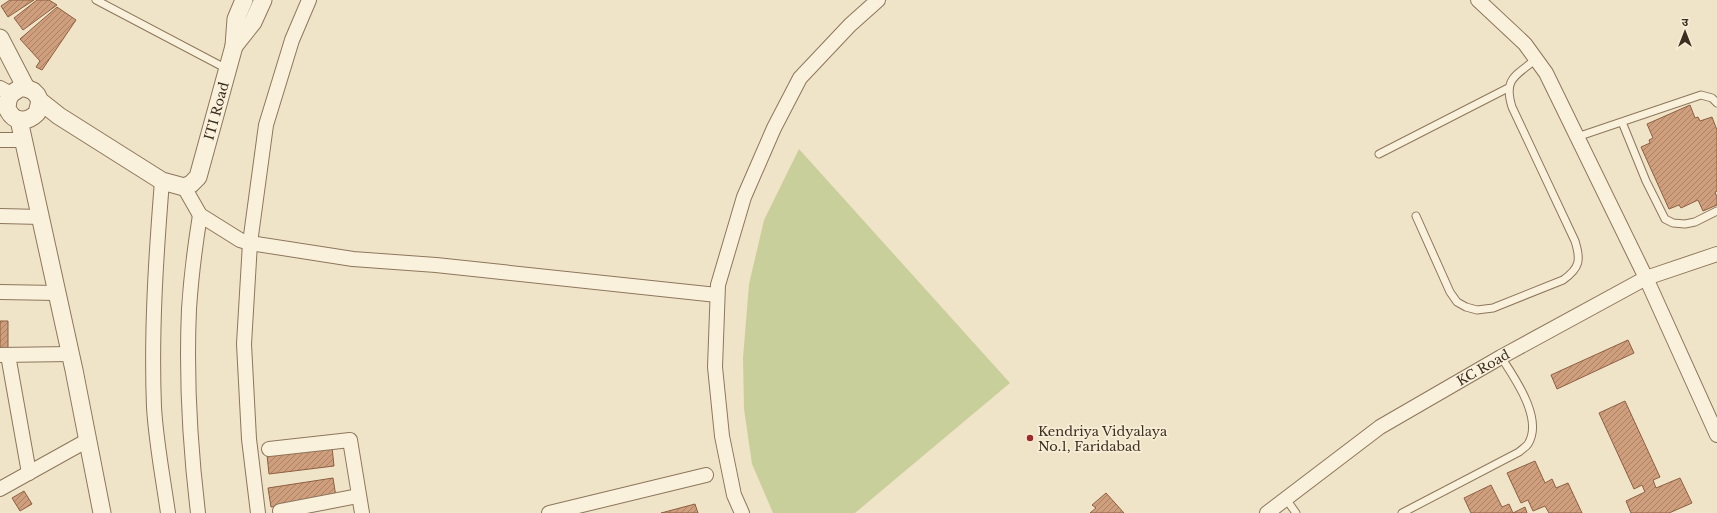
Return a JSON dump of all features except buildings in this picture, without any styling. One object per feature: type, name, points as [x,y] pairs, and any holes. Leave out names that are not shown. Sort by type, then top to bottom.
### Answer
[{"type":"street","name":"ITI Road","points":[[184,187],[191,184],[198,177],[234,46],[236,19],[244,0]]},
{"type":"street","name":"ITI Road","points":[[234,46],[253,22],[263,0]]},
{"type":"street","points":[[258,513],[249,439],[244,344],[250,243],[266,125],[292,40],[309,0]]},
{"type":"street","points":[[742,513],[734,495],[722,436],[715,367],[718,285],[744,197],[774,128],[800,78],[850,25],[878,0]]},
{"type":"street","points":[[1478,0],[1525,44],[1546,73],[1646,278],[1717,435]]},
{"type":"street","points":[[0,38],[13,90],[8,100],[7,108],[9,113],[14,118],[19,120],[33,118],[40,106],[40,101]]},
{"type":"street","points":[[0,59],[13,90]]},
{"type":"street","points":[[13,90],[33,91],[40,101],[59,116],[162,182],[184,187],[200,215],[240,240],[250,243],[353,259],[436,265],[717,295]]},
{"type":"street","points":[[19,120],[71,354],[102,513]]},
{"type":"street","points":[[0,140],[24,140]]},
{"type":"street","points":[[162,182],[157,244],[154,408],[168,513]]},
{"type":"street","points":[[198,513],[192,460],[189,375],[189,309],[200,215]]},
{"type":"street","points":[[0,216],[41,217]]},
{"type":"street","name":"KC Road","points":[[1267,513],[1380,427],[1501,357],[1646,278],[1717,254]]},
{"type":"street","points":[[0,292],[57,293]]},
{"type":"street","points":[[29,473],[4,355],[71,354]]},
{"type":"street","points":[[0,489],[88,440]]},
{"type":"street","points":[[270,449],[350,440],[362,513]]},
{"type":"street","points":[[549,513],[587,509],[706,475]]},
{"type":"street","points":[[280,511],[358,496]]},
{"type":"lane","points":[[96,0],[227,69]]},
{"type":"lane","points":[[1416,216],[1450,292],[1457,302],[1466,307],[1477,310],[1493,308],[1563,280],[1572,273],[1578,265],[1580,255],[1575,241],[1512,107],[1508,88],[1510,82],[1536,59]]},
{"type":"lane","points":[[1379,154],[1508,88]]},
{"type":"lane","points":[[1577,136],[1701,95],[1712,98],[1717,103]]},
{"type":"lane","points":[[1622,122],[1646,181],[1665,219],[1673,223],[1685,224],[1695,222],[1717,211]]},
{"type":"lane","points":[[1402,513],[1519,452],[1528,444],[1532,433],[1532,422],[1525,396],[1501,357]]},
{"type":"lane","points":[[1286,499],[1296,513]]},
{"type":"green space","points":[[799,149],[1010,383],[855,513],[773,513],[752,464],[744,409],[743,358],[749,284],[764,220]]},
{"type":"place","name":"Kendriya Vidyalaya No.1, Faridabad","points":[[1030,438]]}]
